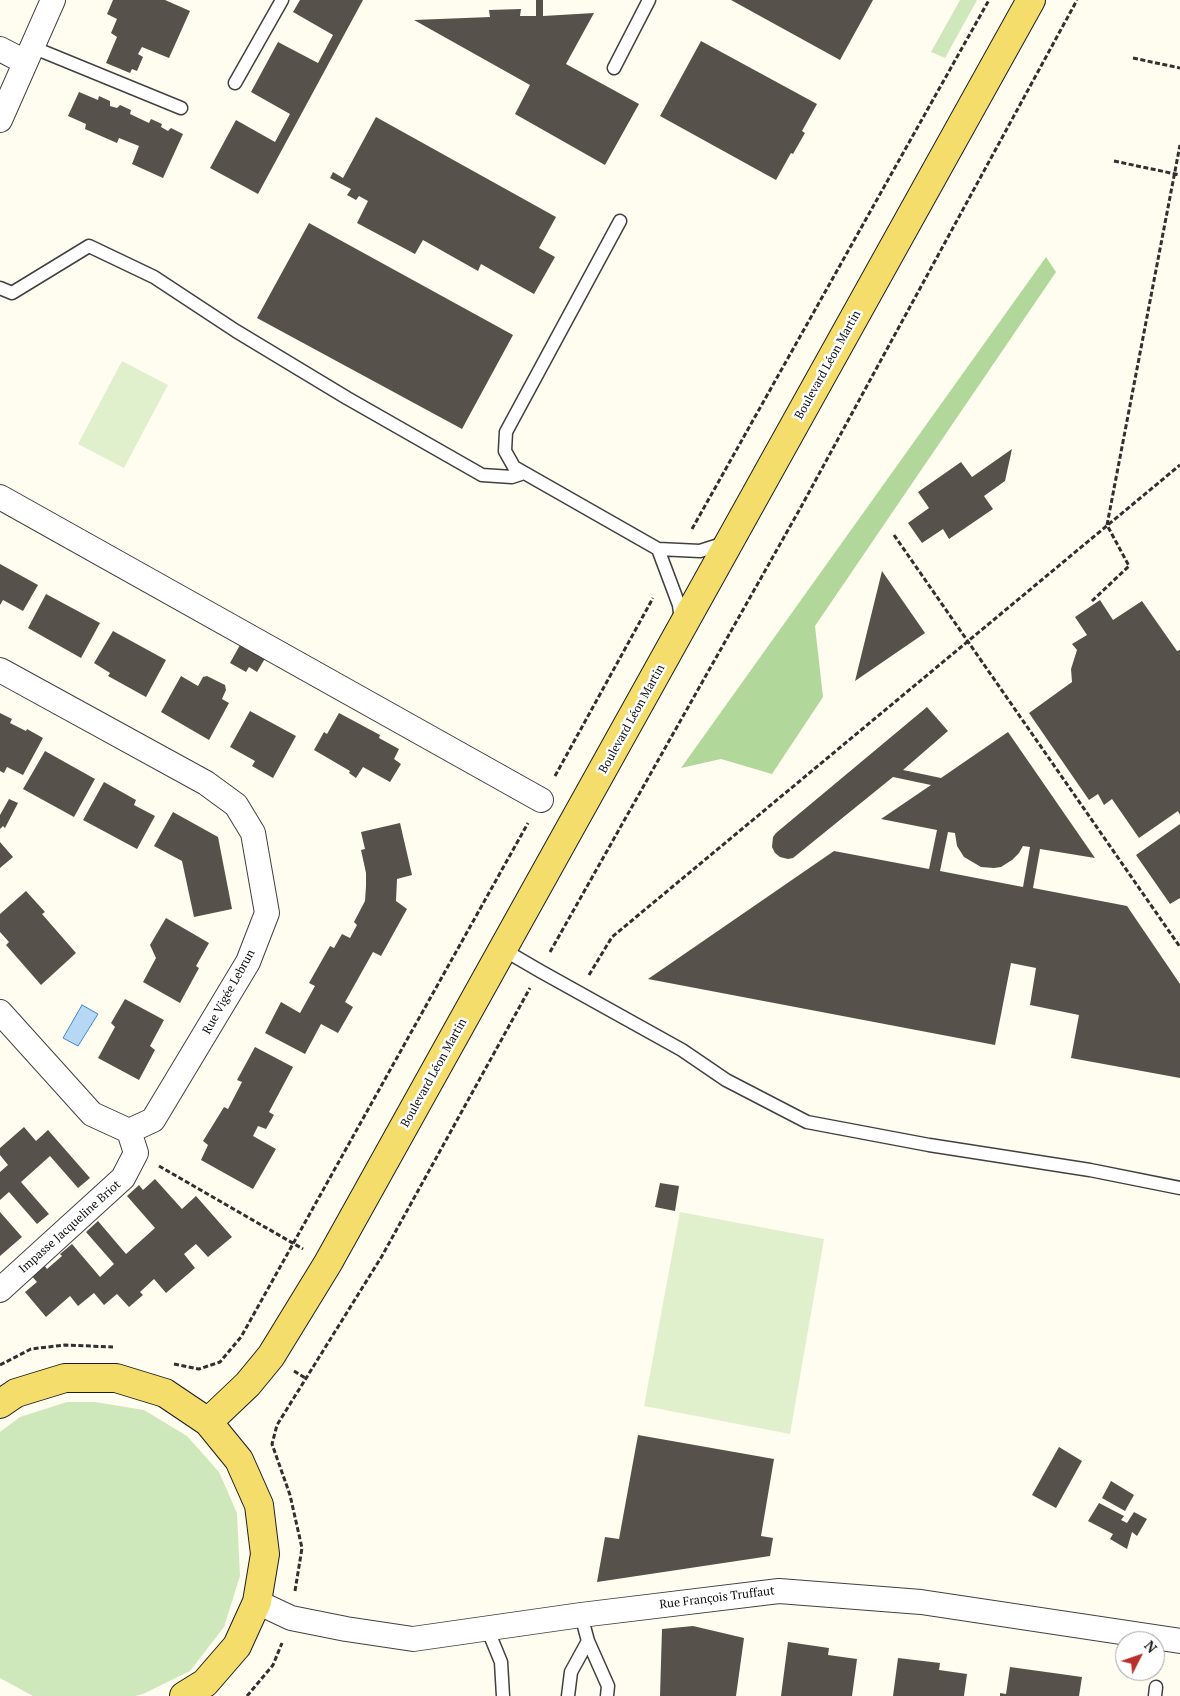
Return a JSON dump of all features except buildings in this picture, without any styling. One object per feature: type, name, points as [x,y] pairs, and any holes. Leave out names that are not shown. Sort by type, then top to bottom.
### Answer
[{"type":"main road","name":"Boulevard Léon Martin","points":[[208,1422],[248,1384],[271,1356],[328,1263],[504,950],[1031,0]]},
{"type":"main road","points":[[0,1404],[16,1393],[65,1378],[116,1378],[165,1393],[208,1422],[239,1460],[259,1505],[265,1554],[257,1602],[237,1646],[204,1683],[184,1696]]},
{"type":"street","points":[[0,120],[53,0]]},
{"type":"street","points":[[0,49],[29,55]]},
{"type":"street","points":[[0,497],[541,800]]},
{"type":"street","name":"Rue Vigée Lebrun","points":[[0,670],[206,783],[236,804],[253,833],[268,913],[248,962],[154,1120],[132,1142]]},
{"type":"street","points":[[0,1012],[92,1114],[132,1142]]},
{"type":"street","name":"Impasse Jacqueline Briot","points":[[0,1290],[124,1178],[132,1142]]},
{"type":"street","name":"Rue François Truffaut","points":[[257,1602],[291,1618],[346,1630],[413,1639],[581,1615],[779,1591],[921,1602],[1180,1641]]},
{"type":"lane","points":[[235,83],[282,0]]},
{"type":"lane","points":[[614,68],[649,0]]},
{"type":"lane","points":[[29,55],[182,108]]},
{"type":"lane","points":[[620,221],[506,432],[505,451],[514,467],[658,549],[700,551],[730,541]]},
{"type":"lane","points":[[0,288],[12,293],[89,246],[154,277],[236,331],[347,398],[482,475],[512,477],[524,473]]},
{"type":"lane","points":[[658,549],[679,604],[682,629]]},
{"type":"lane","points":[[504,950],[682,1050],[726,1080],[807,1122],[929,1145],[1090,1170],[1180,1188]]},
{"type":"lane","points":[[581,1615],[588,1641],[608,1686],[607,1696]]},
{"type":"lane","points":[[488,1628],[501,1662],[503,1696]]},
{"type":"lane","points":[[568,1696],[571,1672],[588,1641]]},
{"type":"path","points":[[248,1696],[273,1665],[291,1618],[302,1548],[290,1495],[272,1444],[277,1425],[382,1256],[806,498],[1077,0]]},
{"type":"path","points":[[1133,58],[1180,68]]},
{"type":"path","points":[[1092,601],[1129,566],[1107,525],[1180,145]]},
{"type":"path","points":[[1114,161],[1180,175]]},
{"type":"path","points":[[578,992],[612,937],[1180,465]]},
{"type":"path","points":[[894,535],[1180,947]]},
{"type":"path","points":[[132,1142],[328,1263]]},
{"type":"green space","points":[[960,0],[977,0],[945,58],[931,52]]},
{"type":"green space","points":[[1046,257],[1056,272],[815,626],[823,697],[772,774],[721,759],[681,768]]},
{"type":"green space","points":[[122,361],[168,385],[124,468],[78,444]]},
{"type":"green space","points":[[680,1212],[824,1239],[790,1434],[644,1406]]},
{"type":"green space","points":[[67,1402],[95,1402],[144,1410],[187,1436],[219,1472],[237,1513],[240,1576],[224,1627],[190,1671],[135,1696],[33,1696],[0,1678],[0,1432],[20,1417]]},
{"type":"water","points":[[82,1005],[98,1014],[78,1046],[63,1038]]}]
